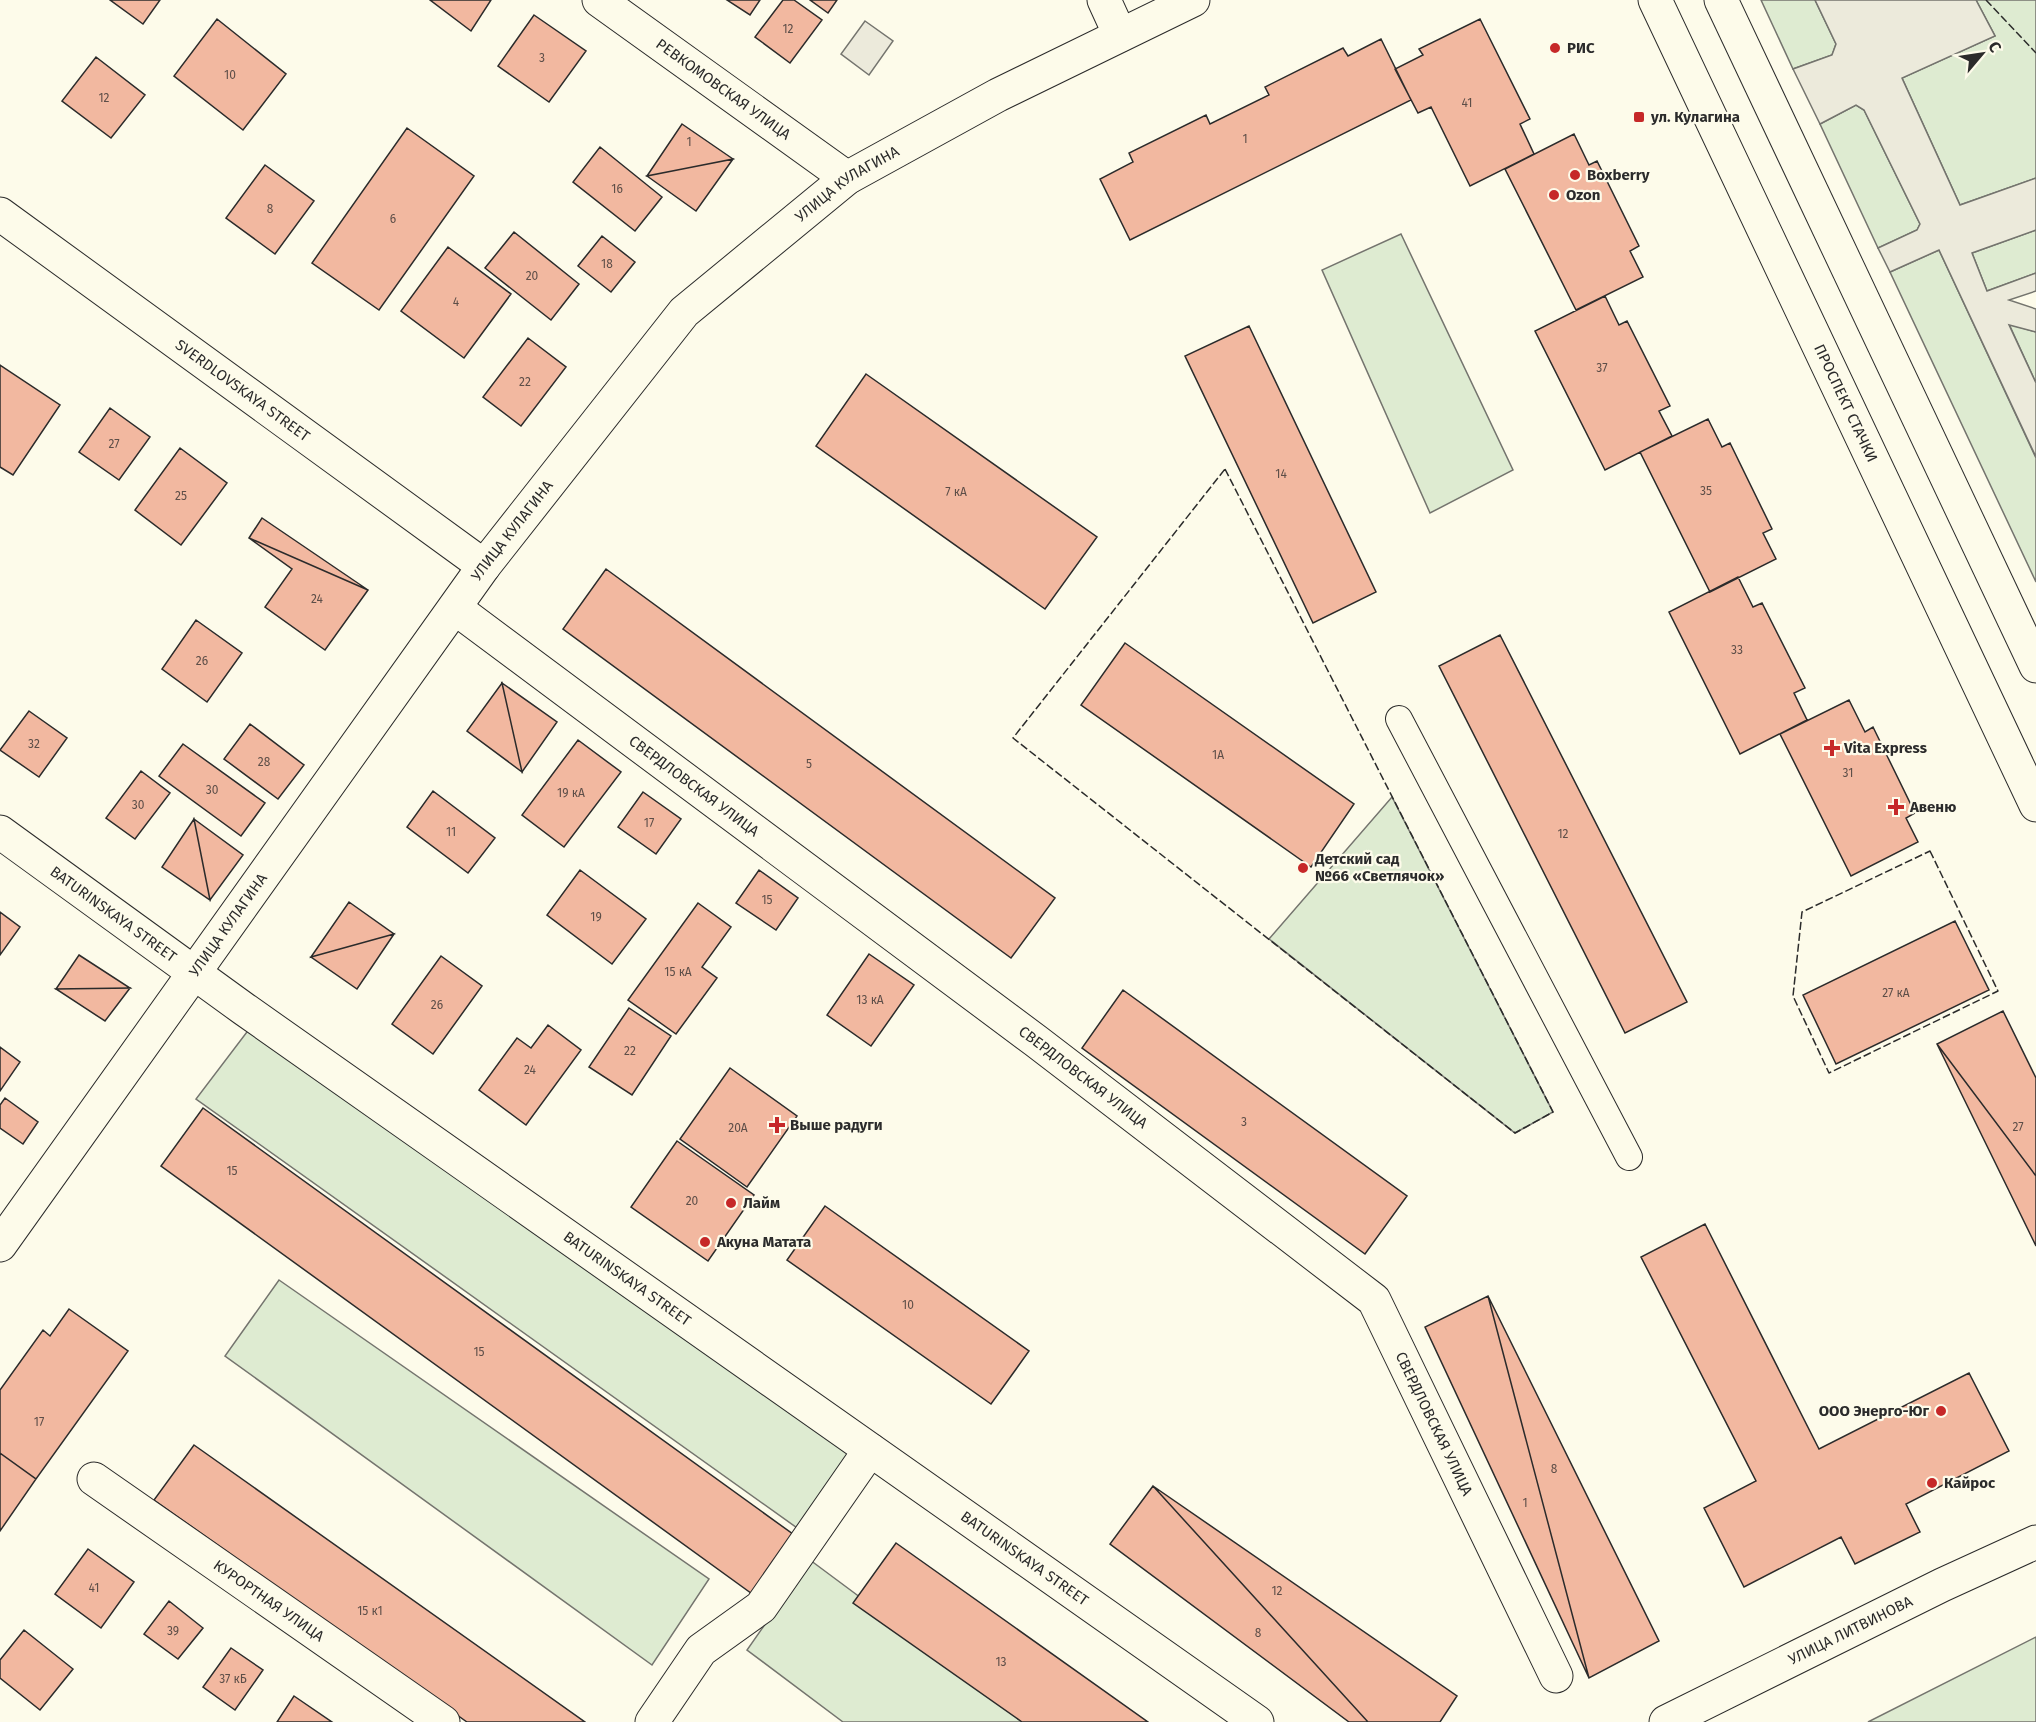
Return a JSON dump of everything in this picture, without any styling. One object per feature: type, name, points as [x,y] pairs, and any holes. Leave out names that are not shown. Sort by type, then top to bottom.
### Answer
[{"type":"street","name":"РЕВКОМОВСКАЯ УЛИЦА","points":[[599,0],[847,178]]},
{"type":"street","points":[[1104,0],[1120,35]]},
{"type":"street","name":"УЛИЦА КУЛАГИНА","points":[[0,1245],[484,566],[684,312],[847,178],[998,95],[1193,0]]},
{"type":"street","name":"ПРОСПЕКТ СТАЧКИ","points":[[1655,0],[2036,805]]},
{"type":"street","points":[[1721,0],[2036,666]]},
{"type":"street","name":"SVERDLOVSKAYA STREET","points":[[0,214],[484,566]]},
{"type":"street","name":"СВЕРДЛОВСКАЯ УЛИЦА","points":[[455,608],[1036,1041],[1374,1300],[1556,1676]]},
{"type":"street","points":[[1399,719],[1629,1157]]},
{"type":"street","name":"BATURINSKAYA STREET","points":[[0,832],[193,972],[1257,1722]]},
{"type":"street","points":[[652,1722],[701,1650],[761,1607],[870,1450]]},
{"type":"street","name":"КУРОРТНАЯ УЛИЦА","points":[[94,1479],[443,1722]]},
{"type":"street","name":"УЛИЦА ЛИТВИНОВА","points":[[1666,1722],[1942,1585],[2036,1542]]},
{"type":"green space","points":[[1761,0],[1815,0],[1836,44],[1832,55],[1793,69]]},
{"type":"green space","points":[[1976,0],[2036,0],[2036,178],[1960,205],[1902,78],[1995,36]]},
{"type":"green space","points":[[1856,105],[1864,110],[1920,224],[1917,230],[1878,248],[1820,124]]},
{"type":"green space","points":[[2036,230],[2036,273],[1987,291],[1972,253]]},
{"type":"green space","points":[[1401,234],[1513,470],[1430,513],[1322,270]]},
{"type":"green space","points":[[1939,250],[2036,458],[2036,582],[1890,272]]},
{"type":"green space","points":[[2009,324],[2036,332],[2036,383]]},
{"type":"green space","points":[[1392,797],[1553,1112],[1515,1133],[1269,939]]},
{"type":"green space","points":[[253,1024],[858,1450],[800,1530],[196,1099]]},
{"type":"green space","points":[[279,1280],[709,1579],[652,1665],[225,1356]]},
{"type":"green space","points":[[810,1560],[1028,1722],[843,1722],[747,1650]]},
{"type":"green space","points":[[2036,1637],[2036,1722],[1868,1722]]},
{"type":"shaded area","points":[[1815,0],[1976,0],[1995,36],[1902,78],[1960,205],[2036,178],[2036,230],[1972,253],[1987,291],[2036,273],[2036,291],[2009,300],[2036,309],[2036,332],[2009,325],[2036,383],[2036,457],[1939,250],[1890,272],[1878,248],[1917,230],[1920,224],[1864,110],[1856,105],[1820,124],[1793,69],[1832,55],[1836,44]]},
{"type":"shaded area","points":[[865,21],[893,41],[869,75],[841,54]]},
{"type":"building","points":[[110,0],[160,0],[143,24]]},
{"type":"building","points":[[430,0],[491,0],[471,31]]},
{"type":"building","points":[[727,0],[760,0],[750,15]]},
{"type":"building","points":[[783,0],[794,0],[822,20],[790,63],[755,37]]},
{"type":"building","points":[[810,0],[837,0],[828,13]]},
{"type":"building","points":[[534,15],[586,51],[549,102],[498,66]]},
{"type":"building","points":[[217,19],[286,74],[243,130],[174,76]]},
{"type":"building","points":[[1480,19],[1530,119],[1520,124],[1534,154],[1470,186],[1431,107],[1418,113],[1395,69],[1423,55],[1419,49]]},
{"type":"building","points":[[1381,39],[1411,100],[1130,240],[1100,179],[1133,162],[1129,153],[1206,115],[1210,124],[1269,95],[1265,87],[1343,48],[1348,56]]},
{"type":"building","points":[[96,57],[145,95],[111,138],[62,101]]},
{"type":"building","points":[[682,124],[733,159],[647,176]]},
{"type":"building","points":[[407,128],[474,176],[379,310],[312,263]]},
{"type":"building","points":[[1574,134],[1589,165],[1597,161],[1639,246],[1630,251],[1643,277],[1576,310],[1505,169]]},
{"type":"building","points":[[600,147],[662,197],[635,231],[573,182]]},
{"type":"building","points":[[733,159],[696,211],[647,176]]},
{"type":"building","points":[[265,165],[314,201],[275,254],[226,218]]},
{"type":"building","points":[[514,232],[579,284],[551,320],[485,268]]},
{"type":"building","points":[[602,236],[635,262],[611,292],[578,266]]},
{"type":"building","points":[[448,247],[511,294],[464,358],[401,311]]},
{"type":"building","points":[[1605,296],[1619,325],[1627,321],[1670,406],[1659,411],[1672,436],[1605,470],[1535,331]]},
{"type":"building","points":[[1249,326],[1376,592],[1313,623],[1185,356]]},
{"type":"building","points":[[528,338],[566,367],[521,426],[483,397]]},
{"type":"building","points":[[0,365],[60,405],[13,475],[0,467]]},
{"type":"building","points":[[866,374],[1097,537],[1045,609],[816,446]]},
{"type":"building","points":[[110,408],[150,437],[119,480],[79,452]]},
{"type":"building","points":[[1708,419],[1722,447],[1730,443],[1772,529],[1763,533],[1776,559],[1710,592],[1640,452]]},
{"type":"building","points":[[180,448],[227,483],[181,545],[135,510]]},
{"type":"building","points":[[262,518],[368,590],[249,538]]},
{"type":"building","points":[[249,538],[368,590],[325,650],[265,607],[292,569]]},
{"type":"building","points":[[606,569],[1055,898],[1011,958],[563,629]]},
{"type":"building","points":[[1738,577],[1753,607],[1762,603],[1805,688],[1794,693],[1807,720],[1740,754],[1669,612]]},
{"type":"building","points":[[196,620],[242,653],[207,702],[162,669]]},
{"type":"building","points":[[1500,635],[1687,1002],[1625,1033],[1439,666]]},
{"type":"building","points":[[1125,643],[1354,804],[1311,867],[1081,705]]},
{"type":"building","points":[[502,683],[522,772],[467,731]]},
{"type":"building","points":[[502,683],[557,722],[522,772]]},
{"type":"building","points":[[1849,700],[1865,732],[1873,727],[1915,813],[1906,818],[1918,842],[1851,876],[1780,734]]},
{"type":"building","points":[[29,711],[67,738],[39,777],[0,750]]},
{"type":"building","points":[[250,724],[304,765],[278,799],[224,759]]},
{"type":"building","points":[[578,740],[621,772],[564,847],[522,815]]},
{"type":"building","points":[[183,744],[265,803],[241,836],[159,776]]},
{"type":"building","points":[[141,771],[170,793],[135,839],[106,818]]},
{"type":"building","points":[[433,791],[495,838],[468,873],[407,827]]},
{"type":"building","points":[[643,792],[681,819],[656,854],[618,827]]},
{"type":"building","points":[[194,819],[210,900],[162,867]]},
{"type":"building","points":[[194,819],[243,855],[210,900]]},
{"type":"building","points":[[580,870],[646,919],[612,964],[547,915]]},
{"type":"building","points":[[759,870],[798,898],[776,930],[736,903]]},
{"type":"building","points":[[349,902],[394,934],[311,957]]},
{"type":"building","points":[[698,903],[731,927],[702,967],[717,978],[676,1034],[628,1000]]},
{"type":"building","points":[[0,912],[20,927],[0,955]]},
{"type":"building","points":[[1955,921],[1989,990],[1836,1064],[1803,995]]},
{"type":"building","points":[[394,934],[357,989],[311,957]]},
{"type":"building","points":[[869,954],[914,985],[871,1046],[827,1015]]},
{"type":"building","points":[[79,955],[130,988],[56,989]]},
{"type":"building","points":[[441,956],[482,986],[433,1054],[392,1024]]},
{"type":"building","points":[[130,988],[105,1021],[56,989]]},
{"type":"building","points":[[1123,990],[1407,1196],[1365,1254],[1082,1048]]},
{"type":"building","points":[[629,1008],[671,1036],[632,1095],[589,1067]]},
{"type":"building","points":[[2003,1011],[2036,1078],[2036,1176],[1937,1044]]},
{"type":"building","points":[[548,1025],[581,1050],[526,1125],[479,1090],[517,1038],[531,1048]]},
{"type":"building","points":[[1937,1044],[2036,1176],[2036,1246]]},
{"type":"building","points":[[0,1047],[20,1062],[0,1091]]},
{"type":"building","points":[[730,1068],[797,1116],[747,1187],[680,1139]]},
{"type":"building","points":[[5,1098],[38,1122],[23,1144],[0,1128],[0,1105]]},
{"type":"building","points":[[203,1108],[797,1537],[755,1596],[161,1166]]},
{"type":"building","points":[[677,1141],[754,1195],[708,1261],[631,1207]]},
{"type":"building","points":[[825,1206],[1029,1351],[991,1404],[787,1260]]},
{"type":"building","name":"ООО Энерго-Юг","points":[[1705,1224],[1819,1449],[1969,1373],[2009,1451],[1906,1504],[1920,1532],[1855,1564],[1841,1537],[1744,1587],[1704,1508],[1756,1481],[1641,1257]]},
{"type":"building","points":[[1488,1296],[1659,1641],[1589,1678]]},
{"type":"building","points":[[1488,1296],[1589,1678],[1425,1327]]},
{"type":"building","points":[[69,1309],[128,1351],[36,1479],[0,1453],[0,1390],[43,1330],[50,1336]]},
{"type":"building","points":[[194,1445],[585,1722],[467,1722],[154,1500]]},
{"type":"building","points":[[0,1453],[36,1479],[0,1531]]},
{"type":"building","points":[[1153,1486],[1457,1696],[1440,1722],[1368,1722]]},
{"type":"building","points":[[1153,1486],[1368,1722],[1349,1722],[1110,1544]]},
{"type":"building","points":[[896,1543],[1148,1722],[1022,1722],[853,1603]]},
{"type":"building","points":[[88,1549],[134,1582],[101,1628],[55,1594]]},
{"type":"building","points":[[169,1601],[203,1628],[178,1659],[144,1634]]},
{"type":"building","points":[[24,1630],[73,1669],[40,1710],[0,1678],[0,1660]]},
{"type":"building","points":[[231,1648],[263,1670],[235,1710],[203,1687]]},
{"type":"building","points":[[294,1696],[332,1722],[277,1722]]},
{"type":"fence","points":[[1986,0],[2036,53]]},
{"type":"fence","points":[[1225,469],[1553,1112],[1515,1133],[1013,738],[1225,469]]},
{"type":"fence","points":[[1930,851],[1998,991],[1829,1073],[1793,996],[1802,912],[1930,851]]},
{"type":"place","name":"РИС","points":[[1555,48]]},
{"type":"place","name":"ул. Кулагина","points":[[1639,117]]},
{"type":"place","name":"Boxberry","points":[[1575,175]]},
{"type":"place","name":"Ozon","points":[[1554,195]]},
{"type":"place","name":"Vita Express","points":[[1832,748]]},
{"type":"place","name":"Авеню","points":[[1896,807]]},
{"type":"place","name":"Детский сад №66 «Светлячок»","points":[[1303,868]]},
{"type":"place","name":"Выше радуги","points":[[777,1125]]},
{"type":"place","name":"Лайм","points":[[731,1203]]},
{"type":"place","name":"Акуна Матата","points":[[705,1242]]},
{"type":"place","name":"ООО Энерго-Юг","points":[[1941,1411]]},
{"type":"place","name":"Кайрос","points":[[1932,1483]]}]
